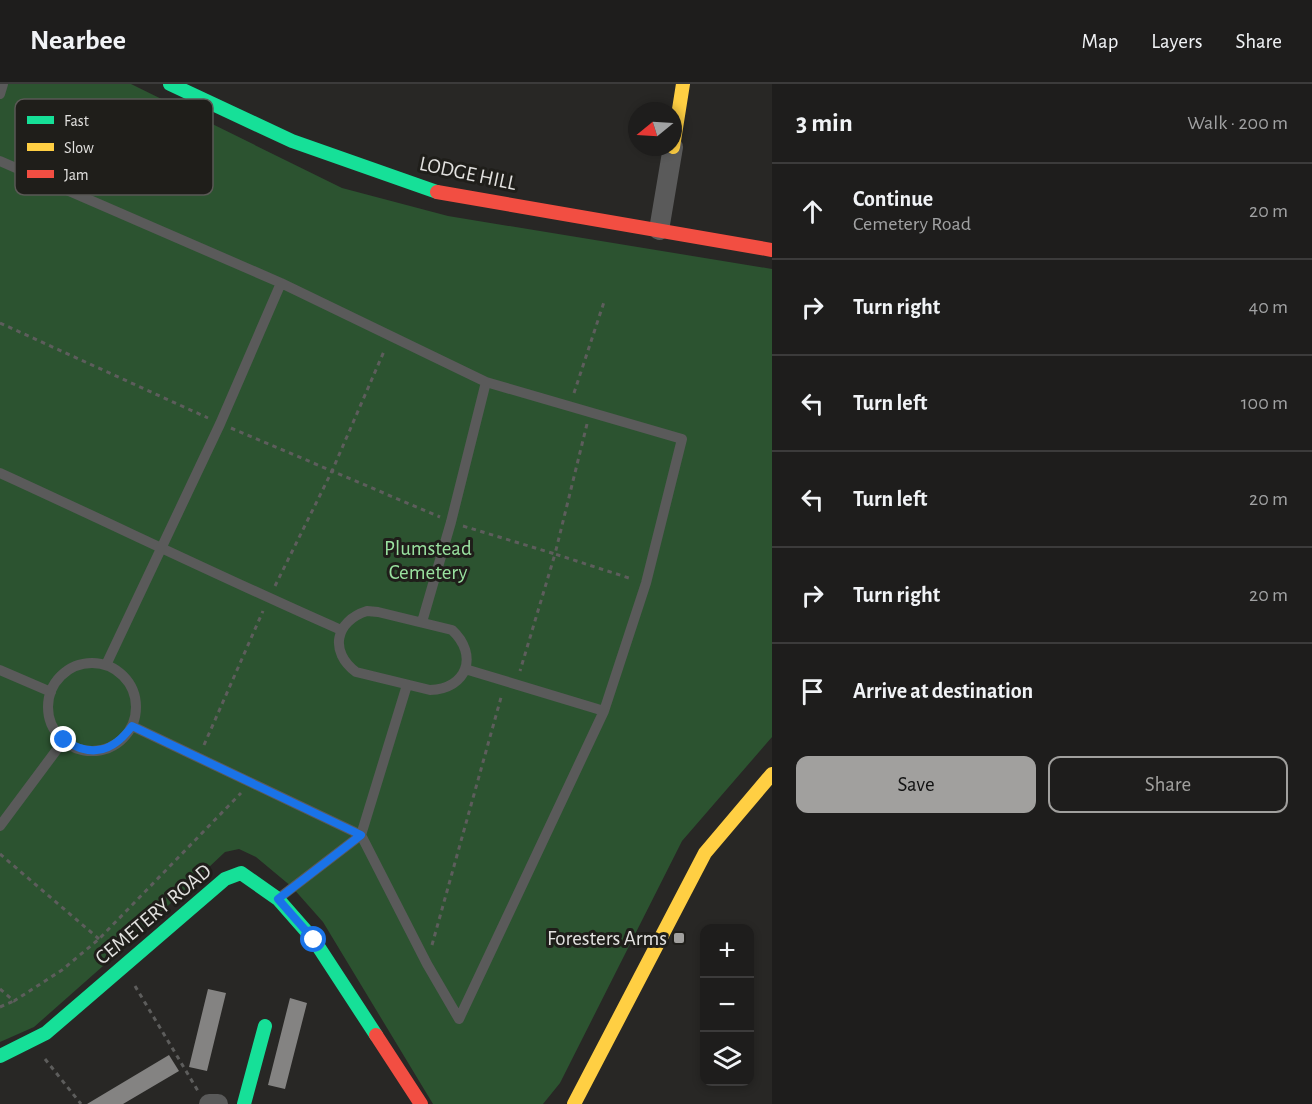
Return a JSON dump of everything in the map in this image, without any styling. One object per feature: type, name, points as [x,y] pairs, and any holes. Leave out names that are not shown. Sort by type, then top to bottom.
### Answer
[{"type":"street","name":"LODGE HILL","points":[[170,84],[202,99]]},
{"type":"street","points":[[680,102],[683,84]]},
{"type":"street","name":"LODGE HILL","points":[[213,104],[292,141],[436,192],[772,250]]},
{"type":"street","points":[[659,230],[671,156]]},
{"type":"street","points":[[580,1101],[705,853],[772,774]]},
{"type":"street","name":"CEMETERY ROAD","points":[[0,1056],[46,1033],[225,879],[241,873],[278,899],[314,940],[421,1104]]},
{"type":"street","points":[[243,1104],[265,1026]]},
{"type":"street","points":[[204,1099],[218,1104]]},
{"type":"lane","points":[[0,94],[3,84]]},
{"type":"lane","points":[[0,161],[15,168]]},
{"type":"lane","points":[[78,195],[281,283],[486,382],[682,439],[646,583],[604,711],[459,1019],[427,964],[361,835],[132,726]]},
{"type":"lane","points":[[106,665],[220,424],[281,283]]},
{"type":"lane","points":[[422,622],[451,522],[486,382]]},
{"type":"lane","points":[[0,473],[341,630]]},
{"type":"lane","points":[[367,611],[452,630],[465,647],[467,658],[465,669],[452,686],[441,690],[430,690],[356,672],[347,665],[339,650],[341,630],[347,621],[367,611]]},
{"type":"lane","points":[[92,663],[106,665],[119,672],[129,683],[135,697],[136,712],[132,726],[119,741],[101,750],[88,751],[64,740],[55,730],[48,705],[57,681],[73,668],[92,663]]},
{"type":"lane","points":[[465,669],[604,711]]},
{"type":"lane","points":[[0,670],[51,692]]},
{"type":"lane","points":[[278,899],[361,835],[407,685]]},
{"type":"lane","points":[[0,826],[64,740]]},
{"type":"path","points":[[570,406],[604,302]]},
{"type":"path","points":[[0,323],[220,424],[451,522],[646,583]]},
{"type":"path","points":[[198,757],[268,598],[332,471],[390,336]]},
{"type":"path","points":[[427,964],[511,682],[555,554],[590,411]]},
{"type":"path","points":[[0,1007],[14,1001],[62,970],[99,939],[250,784]]},
{"type":"path","points":[[0,854],[99,939]]},
{"type":"path","points":[[124,967],[204,1099]]},
{"type":"path","points":[[0,988],[14,1001]]},
{"type":"path","points":[[31,1041],[81,1104]]},
{"type":"green space","name":"Plumstead Cemetery","points":[[0,84],[131,84],[161,99],[15,99],[15,195],[213,195],[213,124],[342,188],[448,216],[772,269],[772,737],[682,841],[560,1083],[543,1104],[433,1104],[323,922],[292,887],[256,857],[239,849],[225,852],[120,951],[34,1027],[0,1042]]},
{"type":"building","points":[[208,989],[226,993],[207,1071],[189,1067]]},
{"type":"building","points":[[290,998],[307,1003],[285,1089],[268,1085]]},
{"type":"building","points":[[169,1055],[179,1071],[123,1104],[87,1104]]},
{"type":"traffic: fast","points":[[170,84],[202,99]]},
{"type":"traffic: fast","points":[[213,104],[292,141],[437,192]]},
{"type":"traffic: fast","points":[[0,1056],[46,1033],[225,879],[241,873],[278,899],[314,940],[376,1035]]},
{"type":"traffic: fast","points":[[244,1104],[265,1026]]},
{"type":"traffic: slow","points":[[680,102],[683,84]]},
{"type":"traffic: slow","points":[[574,1104],[705,853],[772,774]]},
{"type":"traffic: jam","points":[[437,192],[772,250]]},
{"type":"traffic: jam","points":[[376,1035],[421,1104]]},
{"type":"place","name":"Foresters Arms","points":[[679,938]]},
{"type":"route","points":[[64,740],[88,751],[101,750],[113,746],[132,726],[361,835],[278,899],[314,940]]}]
